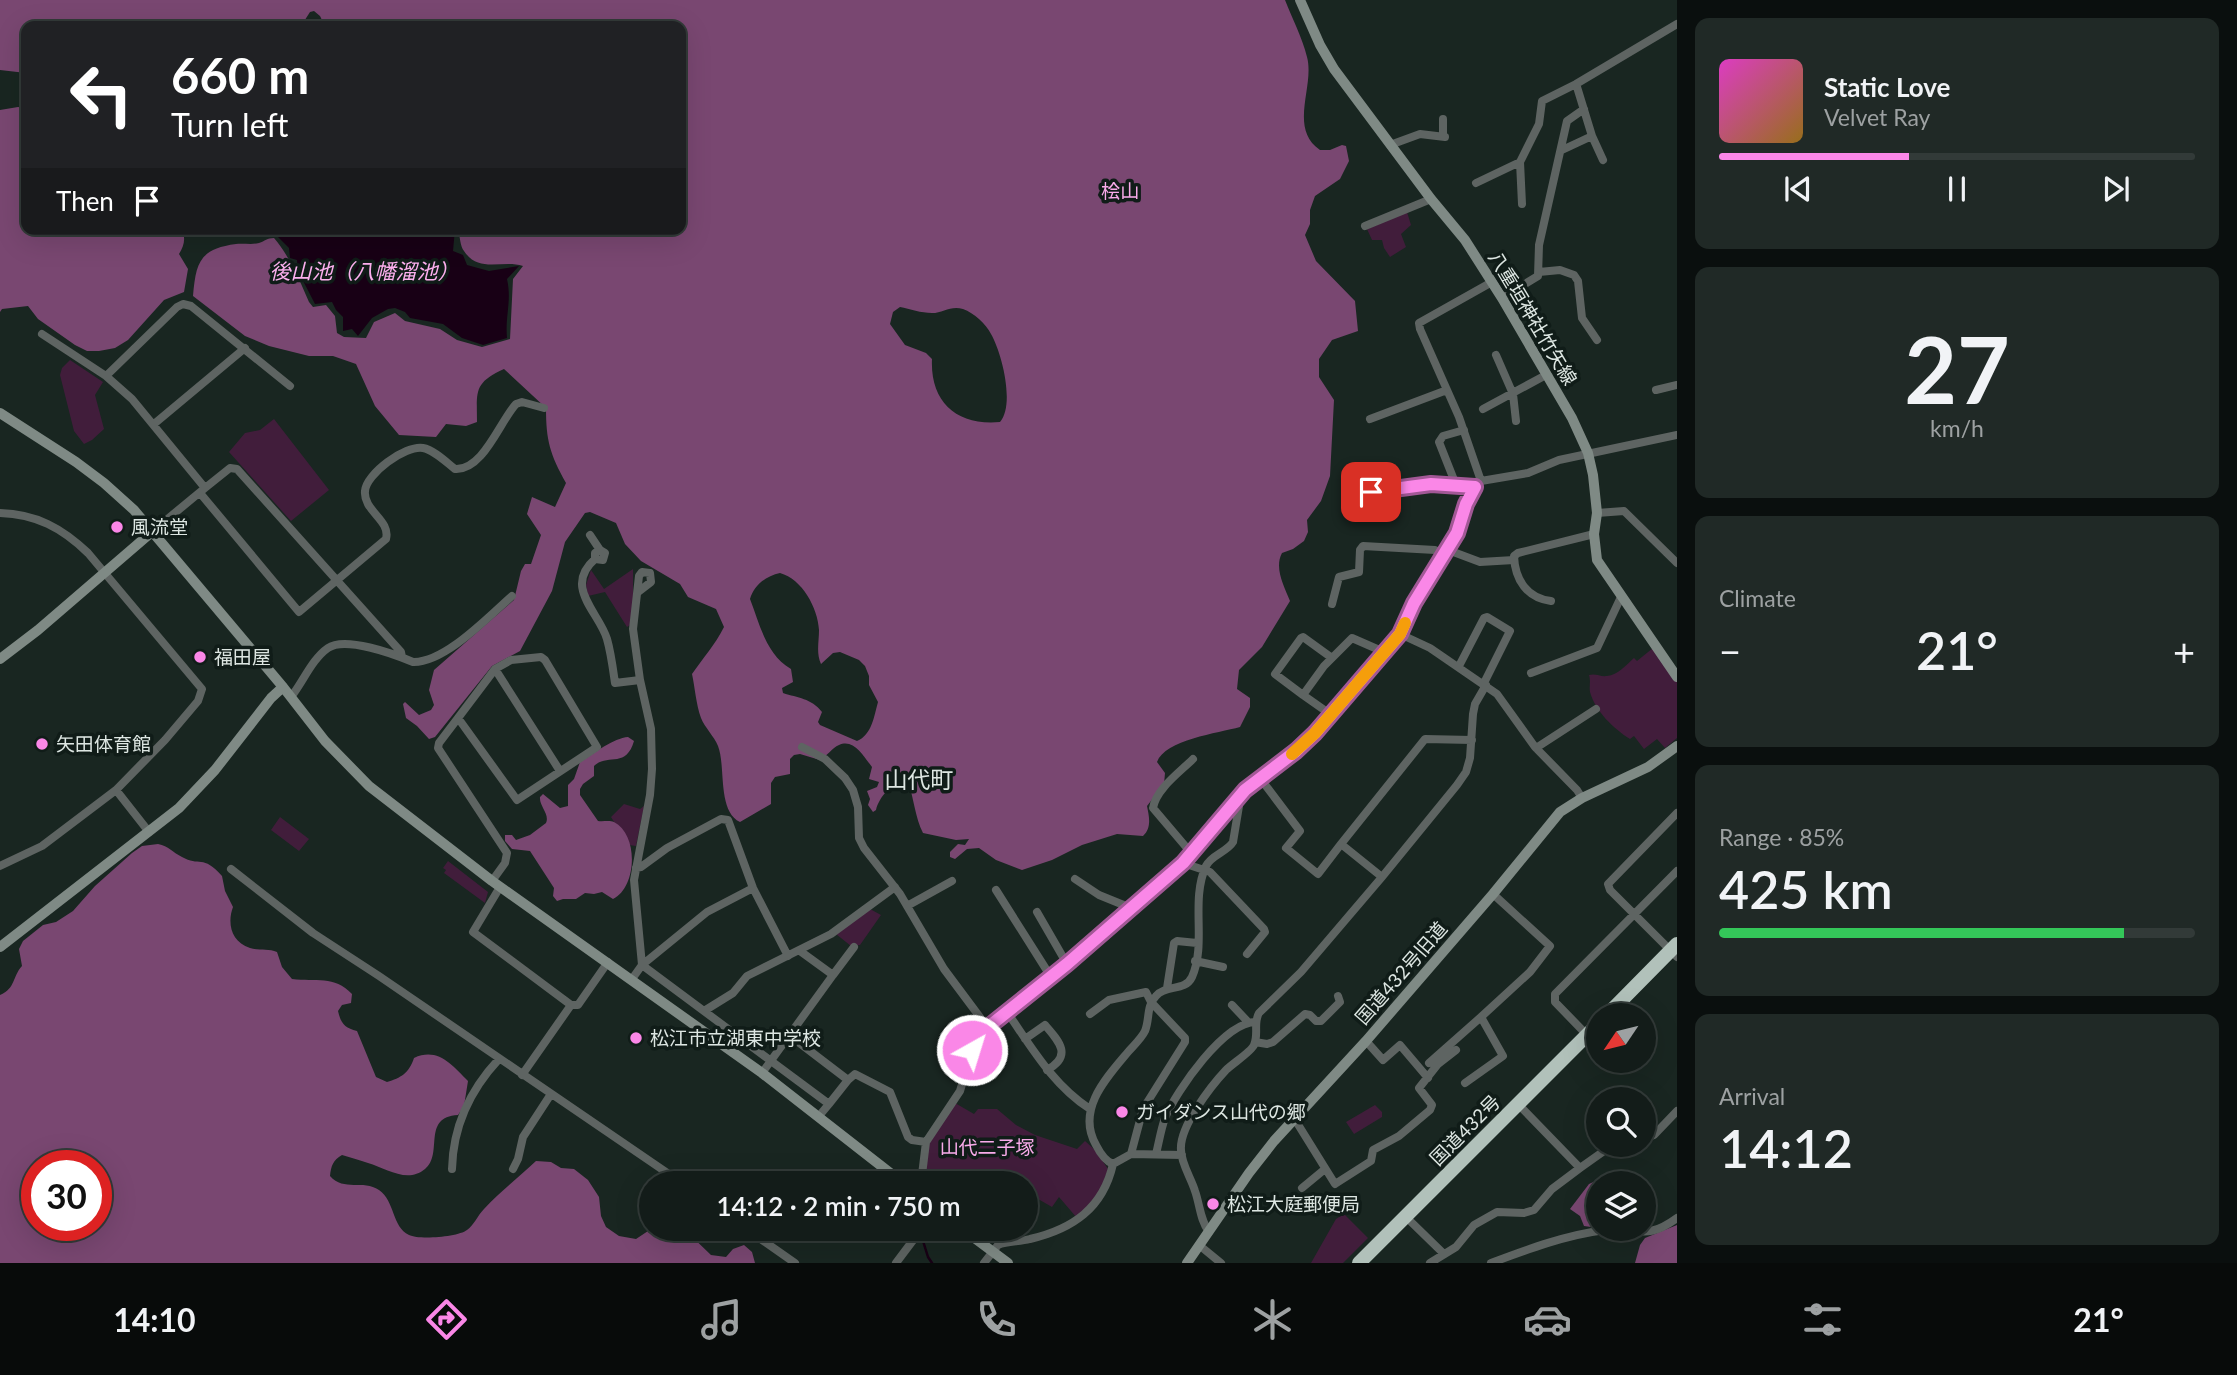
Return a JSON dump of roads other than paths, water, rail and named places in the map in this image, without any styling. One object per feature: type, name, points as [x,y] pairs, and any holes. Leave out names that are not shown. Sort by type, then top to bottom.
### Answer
[{"type":"highway","points":[[1620,1003],[1675,951]]},
{"type":"highway","name":"国道432号","points":[[1359,1263],[1586,1035]]},
{"type":"street","name":"八重垣神社竹矢線","points":[[1300,0],[1334,69],[1465,240],[1572,418],[1588,453],[1596,494],[1594,534],[1597,560],[1677,677]]},
{"type":"street","points":[[1522,204],[1520,162],[1539,124],[1542,101],[1677,24]]},
{"type":"street","points":[[1577,87],[1592,136],[1603,159]]},
{"type":"street","points":[[1502,298],[1536,278],[1539,272],[1537,255],[1541,233],[1567,121],[1584,109]]},
{"type":"street","points":[[1390,145],[1420,134],[1444,137],[1443,119]]},
{"type":"street","points":[[1562,150],[1592,136]]},
{"type":"street","points":[[1476,183],[1520,162]]},
{"type":"street","points":[[1364,226],[1431,199]]},
{"type":"street","points":[[1539,272],[1560,271],[1574,275],[1578,281],[1583,318],[1597,340]]},
{"type":"street","points":[[922,1171],[926,1142],[956,1099],[975,1041],[1183,863],[1236,800],[1259,778],[1301,746],[1400,634],[1414,603],[1457,533],[1466,504],[1478,484],[1464,430],[1419,329],[1419,323],[1492,282]]},
{"type":"street","points":[[106,376],[183,304],[191,306],[290,386]]},
{"type":"street","points":[[41,334],[106,376],[154,424],[203,491],[299,612],[387,536],[384,525],[364,495],[368,480],[374,474],[412,448],[430,451],[455,469],[467,467],[498,433],[516,404],[522,402],[544,408]]},
{"type":"street","points":[[154,424],[245,348]]},
{"type":"street","points":[[1496,355],[1513,394],[1516,421]]},
{"type":"street","points":[[1483,409],[1546,375]]},
{"type":"street","points":[[1656,390],[1677,385]]},
{"type":"street","points":[[1370,419],[1447,390]]},
{"type":"street","points":[[0,413],[104,483],[153,531],[325,741],[362,779],[496,884],[762,1073],[888,1171]]},
{"type":"street","points":[[1456,485],[1439,442],[1443,436],[1464,430]]},
{"type":"street","points":[[1350,489],[1371,492],[1431,484],[1478,484],[1528,472],[1559,460],[1677,435]]},
{"type":"street","points":[[1,657],[230,468],[237,469],[338,580],[401,652],[402,657]]},
{"type":"street","points":[[1597,513],[1624,511],[1677,563]]},
{"type":"street","points":[[0,513],[33,517],[71,537],[105,573],[202,689],[198,701],[165,740],[116,790],[42,846],[0,866]]},
{"type":"street","points":[[1552,601],[1535,597],[1524,588],[1518,578],[1514,560],[1518,553],[1594,534]]},
{"type":"street","points":[[590,535],[605,553],[605,558],[600,561],[595,559],[589,566],[584,577],[583,595],[608,640],[615,683],[640,680]]},
{"type":"street","points":[[1332,604],[1339,578],[1359,572],[1360,550],[1363,546],[1435,550],[1480,562],[1514,560]]},
{"type":"street","points":[[638,592],[633,629],[640,680],[651,729],[652,769],[650,795],[634,880],[642,965],[829,1104]]},
{"type":"street","points":[[291,697],[329,646],[349,643],[424,662],[435,658],[512,596]]},
{"type":"street","points":[[1531,673],[1597,648],[1621,597]]},
{"type":"street","points":[[1156,1154],[1167,1114],[1204,1056],[1241,1024],[1252,1022],[1301,972],[1462,778],[1471,758],[1475,704],[1510,631],[1487,617],[1484,618],[1459,666]]},
{"type":"street","points":[[1400,634],[1430,648],[1497,694],[1536,748],[1582,798]]},
{"type":"street","points":[[1330,715],[1275,674],[1303,637],[1332,658]]},
{"type":"street","points":[[1303,695],[1332,658],[1352,638],[1384,652]]},
{"type":"street","points":[[458,718],[517,800],[597,747],[545,660],[541,657],[511,660],[495,668],[439,743],[438,748],[507,853],[496,884],[473,932],[571,1005],[578,1005],[608,962]]},
{"type":"street","points":[[495,668],[560,771]]},
{"type":"street","points":[[0,947],[149,832],[200,789],[271,698],[283,687]]},
{"type":"street","points":[[1536,748],[1596,709]]},
{"type":"street","points":[[1259,778],[1300,831],[1286,848],[1318,874],[1425,739],[1472,740]]},
{"type":"street","name":"国道432号旧道","points":[[1187,1263],[1249,1173],[1294,1118],[1366,1041],[1560,812],[1582,798],[1648,766],[1677,746]]},
{"type":"street","points":[[802,747],[825,759],[845,778],[853,790],[858,807],[859,838],[864,848],[895,887],[944,968],[988,1028]]},
{"type":"street","points":[[1192,854],[1153,808],[1154,801],[1163,789],[1193,760]]},
{"type":"street","points":[[116,790],[149,832]]},
{"type":"street","points":[[1113,1164],[1102,1155],[1090,1134],[1090,1109],[1105,1081],[1145,1030],[1151,1002],[1157,994],[1167,988],[1189,982],[1195,961],[1199,900],[1205,870],[1209,862],[1233,842],[1239,806],[1236,800]]},
{"type":"street","points":[[1675,951],[1610,890],[1609,881],[1677,813]]},
{"type":"street","points":[[636,868],[677,842],[722,819],[728,820],[753,888],[788,956]]},
{"type":"street","points":[[1341,844],[1382,877]]},
{"type":"street","points":[[1183,863],[1210,872],[1264,929],[1265,932],[1247,954]]},
{"type":"street","points":[[231,869],[313,933],[664,1171]]},
{"type":"street","points":[[1586,1025],[1555,1002],[1555,994],[1677,871]]},
{"type":"street","points":[[1074,879],[1099,895],[1131,908]]},
{"type":"street","points":[[907,905],[952,881]]},
{"type":"street","points":[[704,1011],[733,993],[747,976],[800,951],[843,926],[895,887]]},
{"type":"street","points":[[632,979],[642,965],[707,912],[753,888]]},
{"type":"street","points":[[996,890],[1051,977]]},
{"type":"street","points":[[1429,1063],[1530,972],[1550,946],[1493,894]]},
{"type":"street","points":[[1037,912],[1067,964]]},
{"type":"street","points":[[1167,988],[1174,943],[1197,943]]},
{"type":"street","points":[[762,1073],[854,947]]},
{"type":"street","points":[[800,951],[833,975]]},
{"type":"street","points":[[1195,961],[1223,967]]},
{"type":"street","points":[[1090,1014],[1110,1000],[1146,992],[1151,1002],[1185,1040],[1143,1109],[1131,1154]]},
{"type":"street","points":[[1255,1042],[1273,1042],[1305,1014],[1321,1021],[1340,1002],[1338,996]]},
{"type":"street","points":[[522,1075],[571,1005]]},
{"type":"street","points":[[1209,1232],[1203,1224],[1197,1195],[1182,1155],[1182,1140],[1190,1121],[1222,1075],[1251,1049],[1255,1042],[1252,1022],[1232,1005]]},
{"type":"street","points":[[1007,1012],[1049,1075],[1067,1093],[1090,1109]]},
{"type":"street","points":[[1465,1083],[1503,1056],[1482,1017]]},
{"type":"street","points":[[1025,1039],[1045,1026],[1062,1048],[1063,1054],[1047,1069]]},
{"type":"street","points":[[789,1035],[848,1080]]},
{"type":"street","points":[[1366,1041],[1383,1060],[1400,1045],[1428,1078]]},
{"type":"street","points":[[1294,1118],[1335,1184],[1371,1161],[1373,1150],[1399,1136],[1430,1110],[1432,1105],[1419,1088],[1438,1064],[1456,1050]]},
{"type":"street","points":[[452,1169],[452,1152],[463,1111],[477,1083],[499,1059]]},
{"type":"street","points":[[820,1116],[855,1074],[890,1092],[909,1139],[926,1142]]},
{"type":"street","points":[[513,1169],[523,1137],[551,1094]]},
{"type":"street","points":[[1518,1104],[1580,1168]]},
{"type":"street","points":[[1656,1133],[1677,1111]]},
{"type":"street","points":[[984,1263],[1003,1243],[1034,1238],[1083,1216],[1104,1191],[1113,1164],[1131,1154],[1182,1155]]},
{"type":"street","points":[[1430,1263],[1460,1244],[1474,1225],[1497,1212],[1524,1213],[1534,1210],[1552,1189],[1596,1157]]},
{"type":"street","points":[[1302,1188],[1325,1169]]},
{"type":"street","points":[[1405,1216],[1444,1254]]},
{"type":"street","points":[[1491,1263],[1553,1241],[1599,1231],[1652,1232],[1677,1218]]},
{"type":"street","points":[[764,1241],[795,1263]]},
{"type":"street","points":[[896,1263],[912,1241]]},
{"type":"street","points":[[978,1241],[1008,1263]]},
{"type":"street","points":[[1199,1245],[1221,1263]]},
{"type":"water","name":"後山池（八幡溜池）","points":[[276,235],[454,235],[453,251],[463,255],[467,265],[489,271],[519,266],[507,279],[507,338],[483,345],[462,338],[443,324],[410,318],[405,312],[395,308],[372,318],[358,336],[352,329],[343,331],[343,317],[332,302],[315,304],[298,271],[297,260],[290,258],[289,248]]},
{"type":"waterway","points":[[923,1241],[932,1263]]},
{"type":"place","name":"風流堂","points":[[117,527]]},
{"type":"place","name":"福田屋","points":[[200,657]]},
{"type":"place","name":"矢田体育館","points":[[42,744]]},
{"type":"place","name":"松江市立湖東中学校","points":[[636,1038]]},
{"type":"place","name":"ガイダンス山代の郷","points":[[1122,1112]]},
{"type":"place","name":"松江大庭郵便局","points":[[1213,1204]]},
{"type":"district","name":"山代町","points":[[919,780]]},
{"type":"park label","name":"桧山","points":[[1120,191]]},
{"type":"park label","name":"山代二子塚","points":[[987,1147]]}]
